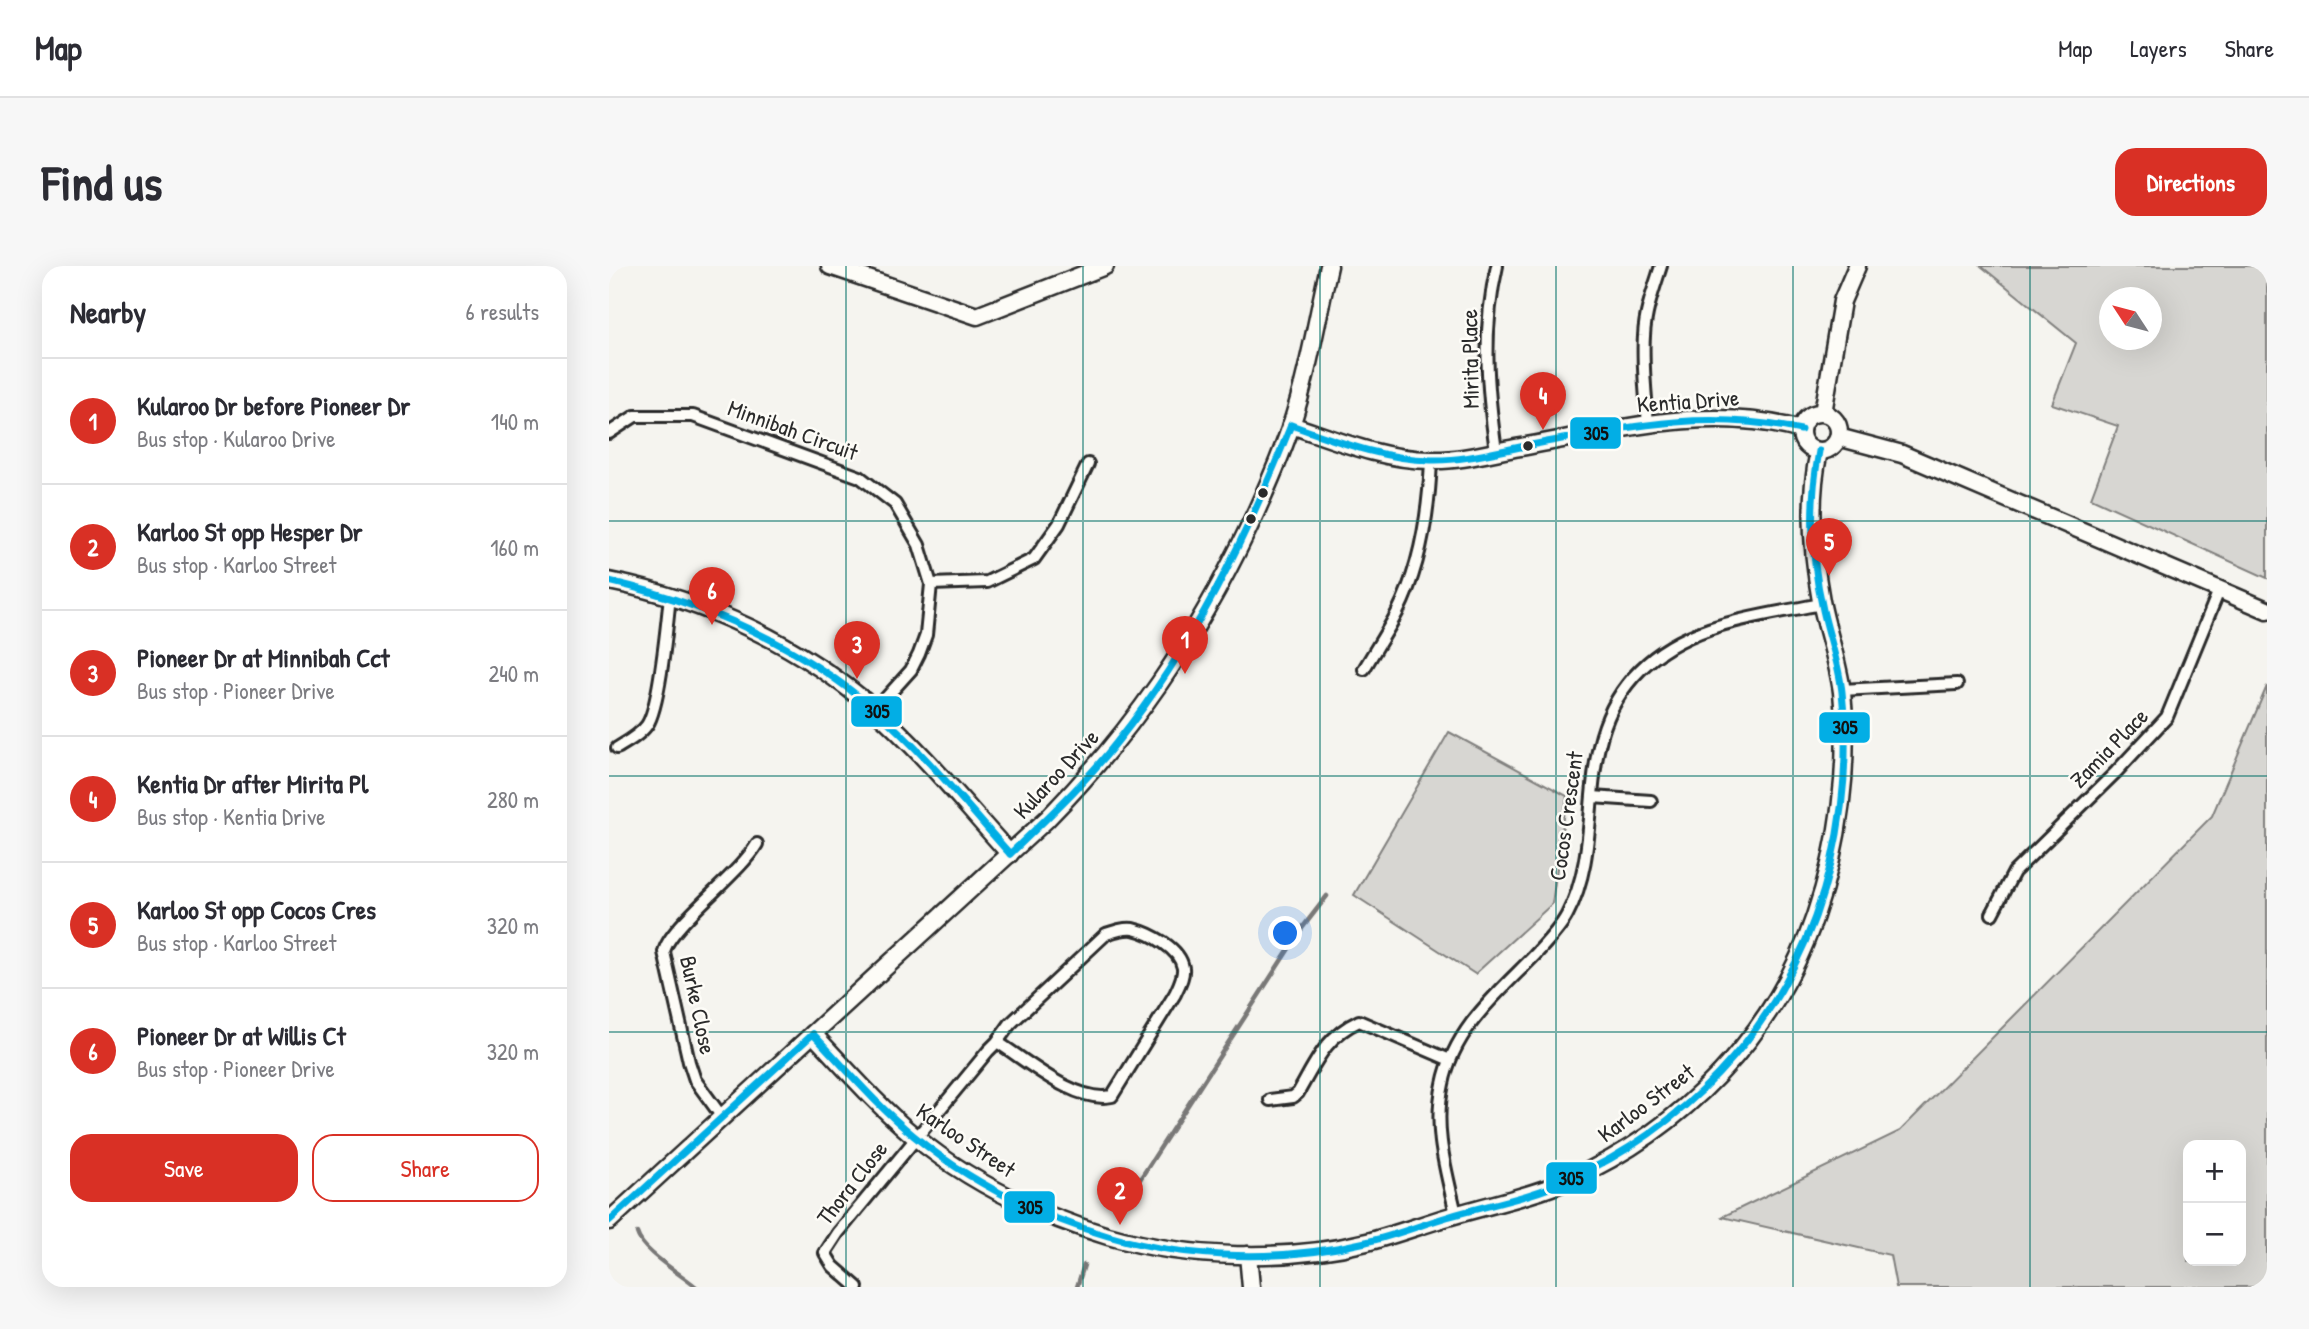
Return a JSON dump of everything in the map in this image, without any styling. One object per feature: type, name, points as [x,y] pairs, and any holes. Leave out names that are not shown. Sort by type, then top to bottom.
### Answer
[{"type":"street","points":[[830,266],[977,316],[1105,266]]},
{"type":"street","name":"Kularoo Drive","points":[[609,1221],[1010,854],[1083,782],[1129,727],[1175,662],[1221,587],[1268,485],[1291,425],[1329,266]]},
{"type":"street","name":"Mirita Place","points":[[1496,451],[1487,390],[1486,357],[1490,293],[1497,266]]},
{"type":"street","points":[[1649,425],[1643,361],[1644,333],[1661,266]]},
{"type":"street","points":[[1823,413],[1842,301],[1857,266]]},
{"type":"street","points":[[1823,413],[1836,422],[1838,437],[1831,447],[1819,451],[1805,444],[1801,430],[1808,416],[1823,413]]},
{"type":"street","name":"Minnibah Circuit","points":[[609,433],[635,416],[693,416],[860,477],[895,504],[919,544],[931,584],[926,635],[919,654],[911,670],[875,710]]},
{"type":"street","name":"Kentia Drive","points":[[1291,425],[1374,452],[1431,460],[1694,420],[1746,419],[1801,430]]},
{"type":"street","points":[[1838,437],[1902,454],[2267,610]]},
{"type":"street","name":"Karloo Street","points":[[813,1034],[866,1092],[916,1137],[968,1174],[1007,1196],[1080,1227],[1155,1246],[1248,1255],[1315,1250],[1365,1242],[1566,1181],[1606,1161],[1646,1137],[1698,1095],[1727,1066],[1761,1024],[1797,960],[1814,920],[1837,831],[1842,785],[1841,690],[1821,604],[1812,519],[1814,473],[1819,451]]},
{"type":"street","points":[[1364,669],[1398,611],[1413,571],[1426,527],[1431,460]]},
{"type":"street","points":[[931,584],[987,582],[1034,559],[1059,524],[1088,464]]},
{"type":"street","points":[[609,581],[670,596],[736,622],[804,657],[875,710],[1010,854]]},
{"type":"street","name":"Zamia Place","points":[[1993,914],[2014,872],[2116,772],[2167,717],[2220,588]]},
{"type":"street","points":[[617,748],[634,738],[647,725],[655,707],[670,596]]},
{"type":"street","name":"Cocos Crescent","points":[[1456,1214],[1440,1146],[1439,1112],[1450,1060],[1462,1034],[1480,1011],[1553,935],[1567,916],[1580,879],[1596,750],[1608,715],[1622,690],[1660,652],[1681,639],[1709,628],[1821,604]]},
{"type":"street","points":[[1841,690],[1957,684]]},
{"type":"street","points":[[1591,797],[1651,801]]},
{"type":"street","name":"Burke Close","points":[[722,1117],[695,1080],[688,1062],[664,952],[667,941],[676,930],[736,873],[757,845]]},
{"type":"street","points":[[916,1137],[1010,1024],[1106,934],[1120,929],[1157,938],[1178,956],[1183,965],[1183,977],[1175,993],[1112,1096],[1090,1096],[1069,1088],[997,1042]]},
{"type":"street","points":[[1270,1100],[1293,1097],[1298,1093],[1329,1041],[1344,1028],[1359,1021],[1450,1060]]},
{"type":"street","name":"Thora Close","points":[[857,1287],[833,1266],[825,1253],[838,1233],[916,1137]]},
{"type":"street","points":[[1248,1255],[1251,1287]]},
{"type":"shaded area","points":[[1981,266],[2267,266],[2267,578],[2091,498],[2118,426],[2052,404],[2076,343]]},
{"type":"shaded area","points":[[2267,686],[2267,1287],[1896,1287],[1890,1255],[1722,1217],[1900,1131],[2212,816]]},
{"type":"shaded area","points":[[1449,732],[1567,796],[1552,904],[1475,974],[1354,895]]},
{"type":"waterway","points":[[1124,1204],[1303,927],[1327,896]]},
{"type":"waterway","points":[[637,1233],[654,1255],[696,1287]]},
{"type":"waterway","points":[[1077,1287],[1084,1265]]},
{"type":"transit line","name":"305","points":[[1291,425],[1377,453],[1431,460],[1468,457],[1600,432],[1665,423],[1731,421],[1801,430]]},
{"type":"transit line","name":"305","points":[[1010,854],[1105,757],[1170,668],[1194,630],[1236,550],[1291,425]]},
{"type":"transit line","name":"305","points":[[813,1034],[900,1124],[936,1153],[982,1183],[1031,1208],[1082,1228],[1172,1250],[1204,1254],[1270,1255],[1302,1253],[1366,1242],[1539,1192],[1610,1159],[1649,1134],[1685,1105],[1719,1074],[1748,1039],[1797,960],[1824,890],[1837,835],[1845,749],[1841,682],[1823,610],[1814,551],[1813,511],[1819,451]]},
{"type":"transit line","name":"305","points":[[609,581],[645,590],[716,615],[750,629],[815,665],[845,686],[893,727],[1010,854]]},
{"type":"transit line","name":"305","points":[[609,1221],[813,1034]]},
{"type":"place","name":"Kentia Dr after Mirita Pl","points":[[1543,430]]},
{"type":"place","name":"Karloo St opp Cocos Cres","points":[[1829,576]]},
{"type":"place","name":"Pioneer Dr at Willis Ct","points":[[712,625]]},
{"type":"place","name":"Kularoo Dr before Pioneer Dr","points":[[1185,674]]},
{"type":"place","name":"Pioneer Dr at Minnibah Cct","points":[[857,679]]},
{"type":"place","name":"Karloo St opp Hesper Dr","points":[[1120,1225]]}]
